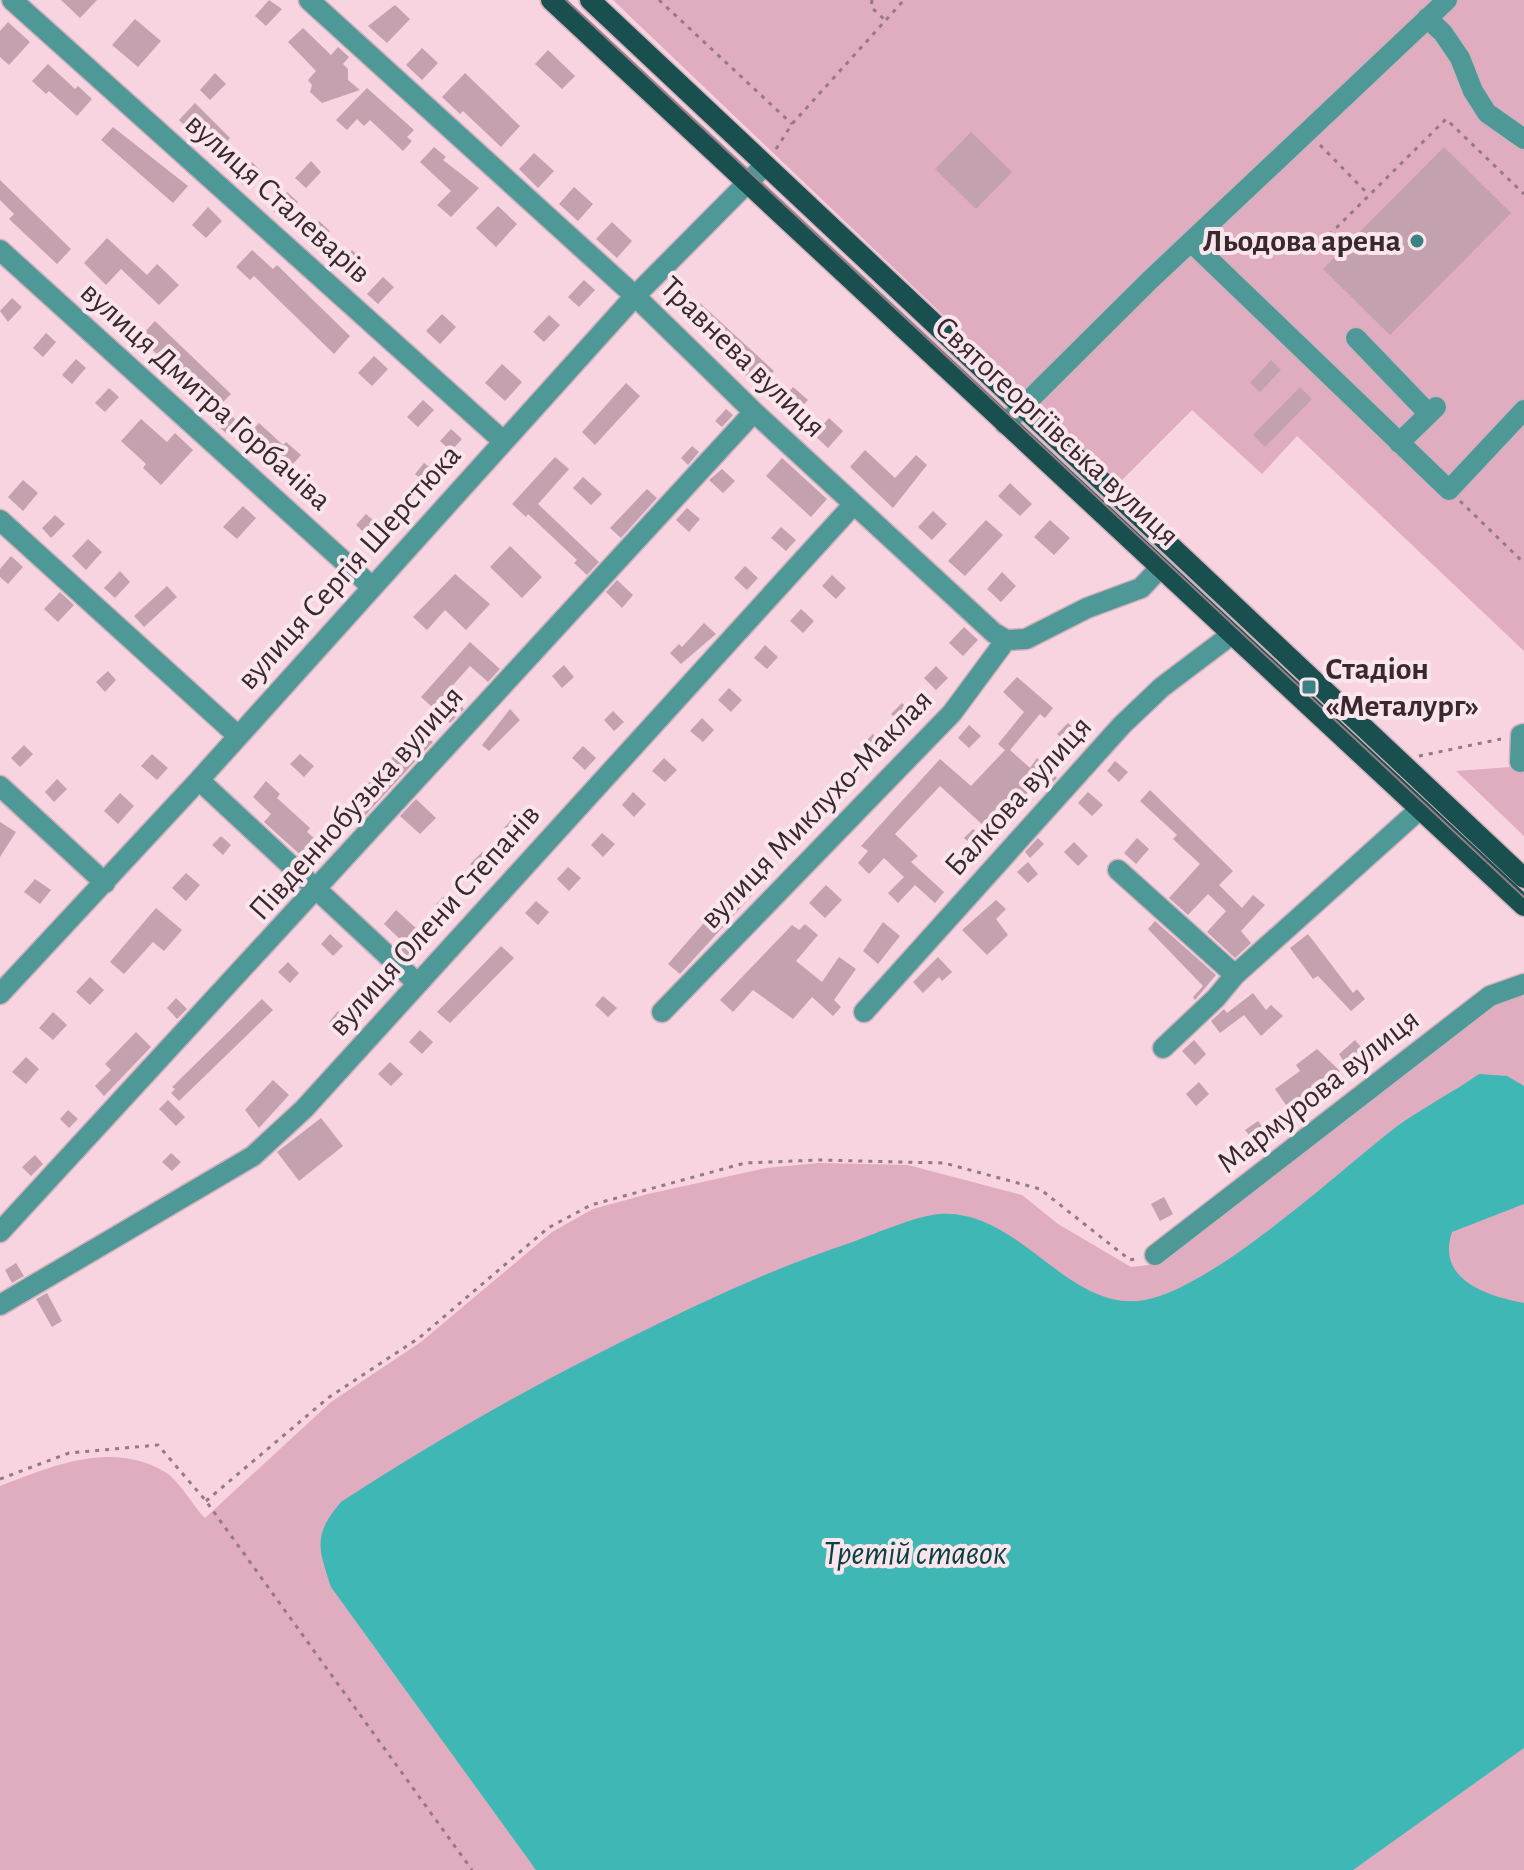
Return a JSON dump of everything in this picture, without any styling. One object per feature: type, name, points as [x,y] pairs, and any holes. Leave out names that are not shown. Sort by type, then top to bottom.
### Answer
[{"type":"main road","name":"Святогеоргіївська вулиця","points":[[551,0],[1524,906]]},
{"type":"main road","name":"Святогеоргіївська вулиця","points":[[590,0],[1024,404],[1194,570],[1524,878]]},
{"type":"street","name":"вулиця Сталеварів","points":[[12,0],[503,441]]},
{"type":"street","name":"Травнева вулиця","points":[[309,0],[635,296],[854,504],[1006,640]]},
{"type":"street","points":[[1005,424],[1306,131],[1447,0]]},
{"type":"street","points":[[1427,18],[1443,33],[1460,58],[1473,91],[1487,113],[1524,139]]},
{"type":"street","name":"вулиця Сергія Шерстюка","points":[[0,994],[199,780],[635,296],[765,165]]},
{"type":"street","points":[[1191,242],[1449,490],[1524,410]]},
{"type":"street","name":"вулиця Дмитра Горбачіва","points":[[0,250],[371,586]]},
{"type":"street","points":[[1356,338],[1432,411],[1399,443]]},
{"type":"street","name":"Південнобузька вулиця","points":[[0,1232],[319,889],[754,412]]},
{"type":"street","name":"вулиця Олени Степанів","points":[[0,1305],[253,1156],[304,1109],[416,982],[854,504]]},
{"type":"street","points":[[0,520],[237,735]]},
{"type":"street","points":[[1006,640],[1026,639],[1066,617],[1141,588],[1160,568]]},
{"type":"street","name":"Балкова вулиця","points":[[864,1012],[1122,725],[1162,687],[1231,635]]},
{"type":"street","name":"вулиця Миклухо-Маклая","points":[[662,1012],[952,713],[1006,640]]},
{"type":"street","points":[[1522,735],[1520,762],[1524,761]]},
{"type":"street","points":[[199,780],[416,982]]},
{"type":"street","points":[[0,786],[105,883]]},
{"type":"street","points":[[1163,1048],[1216,998],[1235,975],[1420,809]]},
{"type":"street","points":[[1118,870],[1235,975]]},
{"type":"street","points":[[0,965],[20,973]]},
{"type":"street","name":"Мармурова вулиця","points":[[1155,1255],[1490,996],[1524,984]]},
{"type":"path","points":[[659,0],[792,124]]},
{"type":"path","points":[[872,0],[871,7],[885,20]]},
{"type":"path","points":[[765,165],[792,124],[904,0]]},
{"type":"path","points":[[1315,249],[1446,119],[1524,194]]},
{"type":"path","points":[[1306,131],[1369,195]]},
{"type":"path","points":[[1449,490],[1524,563]]},
{"type":"path","points":[[1437,753],[1522,735]]},
{"type":"path","points":[[206,1501],[328,1398],[419,1338],[548,1228],[591,1205],[745,1163],[819,1160],[944,1163],[1040,1189],[1130,1260],[1155,1255]]},
{"type":"path","points":[[0,1479],[69,1453],[158,1445],[206,1501],[472,1870]]},
{"type":"shaded area","points":[[613,0],[1524,0],[1524,651],[1297,436],[1262,474],[1192,410],[1119,483]]},
{"type":"shaded area","points":[[1524,766],[1524,836],[1456,771]]},
{"type":"shaded area","name":"Третій ставок","points":[[1524,990],[1524,1870],[0,1870],[0,1486],[61,1464],[103,1457],[124,1458],[165,1472],[205,1518],[331,1402],[421,1342],[552,1232],[593,1209],[766,1168],[819,1163],[908,1165],[1022,1195],[1058,1224],[1131,1267],[1156,1264],[1494,1001]]},
{"type":"water","name":"Третій ставок","points":[[1479,1074],[1507,1076],[1524,1086],[1524,1204],[1452,1232],[1449,1249],[1451,1262],[1468,1283],[1495,1296],[1524,1303],[1524,1748],[1353,1870],[536,1870],[331,1587],[321,1551],[322,1533],[341,1502],[516,1397],[734,1288],[894,1226],[940,1214],[969,1217],[995,1227],[1092,1292],[1117,1300],[1145,1300],[1173,1291],[1239,1252],[1396,1127]]},
{"type":"building","points":[[61,0],[97,0],[80,18]]},
{"type":"building","points":[[269,0],[282,9],[266,26],[255,16]]},
{"type":"building","points":[[395,5],[410,19],[387,43],[368,26]]},
{"type":"building","points":[[135,19],[161,41],[138,67],[112,45]]},
{"type":"building","points":[[8,22],[30,42],[9,65],[0,57],[0,31]]},
{"type":"building","points":[[303,28],[331,55],[338,47],[349,57],[343,64],[348,69],[348,80],[360,90],[322,103],[310,92],[312,85],[308,80],[316,71],[288,42]]},
{"type":"building","points":[[422,48],[438,63],[422,80],[406,65]]},
{"type":"building","points":[[548,50],[575,76],[562,89],[535,64]]},
{"type":"building","points":[[48,64],[75,89],[78,86],[92,99],[77,116],[49,91],[46,94],[32,81]]},
{"type":"building","points":[[215,73],[226,84],[210,100],[200,90]]},
{"type":"building","points":[[465,73],[520,126],[501,147],[463,111],[460,114],[442,97]]},
{"type":"building","points":[[367,88],[414,130],[407,137],[412,141],[403,151],[370,120],[364,126],[357,119],[347,130],[336,120]]},
{"type":"building","points":[[195,103],[230,138],[215,155],[179,120]]},
{"type":"building","points":[[113,127],[188,186],[173,203],[101,140]]},
{"type":"building","points":[[971,132],[1012,172],[976,209],[935,169]]},
{"type":"building","points":[[434,147],[446,157],[443,160],[479,188],[451,217],[437,205],[451,191],[420,162]]},
{"type":"building","name":"Льодова арена","points":[[1444,147],[1511,213],[1390,335],[1323,269]]},
{"type":"building","points":[[534,153],[554,171],[538,188],[519,169]]},
{"type":"building","points":[[311,161],[321,172],[306,188],[295,178]]},
{"type":"building","points":[[252,162],[263,173],[247,189],[237,179]]},
{"type":"building","points":[[0,180],[71,249],[57,264],[9,219],[14,214],[0,200]]},
{"type":"building","points":[[574,187],[593,204],[578,221],[559,204]]},
{"type":"building","points":[[287,192],[298,202],[282,219],[271,209]]},
{"type":"building","points":[[498,206],[517,224],[496,247],[476,228]]},
{"type":"building","points":[[208,207],[222,221],[206,238],[192,225]]},
{"type":"building","points":[[319,221],[330,231],[314,248],[304,238]]},
{"type":"building","points":[[612,222],[632,241],[617,258],[596,239]]},
{"type":"building","points":[[107,238],[147,275],[157,264],[179,285],[159,305],[121,269],[106,285],[84,263]]},
{"type":"building","points":[[252,250],[273,269],[277,265],[350,336],[334,354],[254,276],[250,280],[236,267]]},
{"type":"building","points":[[352,250],[363,260],[347,277],[337,267]]},
{"type":"building","points":[[383,277],[394,287],[378,304],[367,294]]},
{"type":"building","points":[[584,280],[595,290],[579,307],[568,297]]},
{"type":"building","points":[[12,298],[22,307],[8,322],[0,311]]},
{"type":"building","points":[[700,303],[774,371],[759,387],[685,319]]},
{"type":"building","points":[[442,314],[456,327],[440,344],[426,331]]},
{"type":"building","points":[[549,315],[560,325],[544,342],[533,332]]},
{"type":"building","points":[[155,321],[231,394],[215,410],[166,368],[169,365],[139,338]]},
{"type":"building","points":[[46,333],[56,342],[43,357],[33,348]]},
{"type":"building","points":[[374,356],[388,369],[372,386],[358,373]]},
{"type":"building","points":[[76,359],[86,368],[72,384],[62,375]]},
{"type":"building","points":[[1271,360],[1281,370],[1260,392],[1250,383]]},
{"type":"building","points":[[502,364],[522,382],[505,401],[485,383]]},
{"type":"building","points":[[626,383],[640,396],[595,445],[582,432]]},
{"type":"building","points":[[793,387],[808,400],[792,416],[778,404]]},
{"type":"building","points":[[1300,387],[1312,399],[1265,447],[1253,435]]},
{"type":"building","points":[[109,388],[119,397],[105,412],[95,403]]},
{"type":"building","points":[[423,400],[434,410],[418,427],[407,417]]},
{"type":"building","points":[[726,409],[733,415],[722,427],[715,421]]},
{"type":"building","points":[[226,411],[237,421],[226,433],[215,423]]},
{"type":"building","points":[[829,418],[843,431],[828,448],[814,435]]},
{"type":"building","points":[[141,419],[167,442],[175,433],[193,450],[161,485],[143,468],[146,464],[121,441]]},
{"type":"building","points":[[259,423],[283,445],[286,442],[301,455],[284,474],[244,439]]},
{"type":"building","points":[[451,429],[462,439],[451,451],[440,441]]},
{"type":"building","points":[[692,446],[699,452],[688,465],[681,458]]},
{"type":"building","points":[[865,450],[895,478],[916,455],[927,465],[893,508],[850,467]]},
{"type":"building","points":[[555,457],[569,469],[538,504],[599,562],[587,575],[574,563],[577,560],[528,514],[526,517],[512,504]]},
{"type":"building","points":[[782,458],[827,499],[811,517],[766,476]]},
{"type":"building","points":[[424,463],[435,472],[425,483],[415,474]]},
{"type":"building","points":[[722,469],[735,481],[723,493],[709,480]]},
{"type":"building","points":[[583,477],[602,494],[591,505],[573,488]]},
{"type":"building","points":[[23,480],[38,493],[23,511],[8,497]]},
{"type":"building","points":[[1010,483],[1032,504],[1020,516],[998,496]]},
{"type":"building","points":[[647,489],[657,498],[621,538],[610,528]]},
{"type":"building","points":[[243,506],[256,518],[237,539],[223,527]]},
{"type":"building","points":[[687,508],[700,519],[689,532],[676,520]]},
{"type":"building","points":[[933,511],[947,524],[932,540],[918,527]]},
{"type":"building","points":[[366,514],[381,527],[370,538],[356,525]]},
{"type":"building","points":[[55,515],[65,524],[51,538],[42,528]]},
{"type":"building","points":[[986,520],[1003,535],[965,576],[948,561]]},
{"type":"building","points":[[1050,520],[1070,538],[1054,555],[1034,537]]},
{"type":"building","points":[[781,527],[796,540],[786,551],[771,538]]},
{"type":"building","points":[[88,539],[102,552],[86,570],[72,556]]},
{"type":"building","points":[[510,546],[542,577],[522,598],[490,567]]},
{"type":"building","points":[[11,556],[23,567],[8,584],[0,577],[0,569]]},
{"type":"building","points":[[745,566],[758,578],[747,590],[734,578]]},
{"type":"building","points":[[120,571],[130,582],[115,598],[104,588]]},
{"type":"building","points":[[1002,572],[1016,586],[1001,602],[987,589]]},
{"type":"building","points":[[455,574],[490,604],[466,630],[445,610],[427,630],[413,617]]},
{"type":"building","points":[[832,575],[846,588],[836,599],[822,586]]},
{"type":"building","points":[[617,580],[633,595],[622,608],[606,592]]},
{"type":"building","points":[[167,586],[177,597],[144,627],[134,616]]},
{"type":"building","points":[[60,592],[74,605],[58,622],[44,609]]},
{"type":"building","points":[[801,609],[814,621],[803,633],[790,621]]},
{"type":"building","points":[[704,623],[716,634],[681,664],[670,653],[679,644],[682,647]]},
{"type":"building","points":[[964,627],[978,640],[963,656],[949,643]]},
{"type":"building","points":[[470,642],[500,669],[488,682],[470,666],[446,693],[464,709],[450,723],[421,697]]},
{"type":"building","points":[[765,645],[778,657],[767,669],[754,658]]},
{"type":"building","points":[[564,665],[574,677],[562,688],[552,676]]},
{"type":"building","points":[[936,666],[948,678],[936,690],[924,678]]},
{"type":"building","points":[[108,671],[116,680],[105,692],[96,682]]},
{"type":"building","points":[[1017,677],[1053,708],[1045,718],[1040,714],[1010,750],[1030,768],[1037,758],[1057,778],[1048,788],[1039,779],[1023,798],[1016,791],[984,826],[940,786],[895,834],[918,856],[911,862],[944,892],[935,903],[915,885],[898,903],[888,893],[904,877],[884,858],[869,874],[858,863],[868,851],[861,846],[940,759],[971,786],[1005,750],[998,744],[1024,712],[1003,692]]},
{"type":"building","points":[[729,688],[742,700],[731,712],[718,700]]},
{"type":"building","points":[[902,703],[914,714],[904,726],[891,714]]},
{"type":"building","points":[[510,709],[520,720],[489,751],[482,745]]},
{"type":"building","points":[[613,711],[624,722],[614,731],[604,720]]},
{"type":"building","points":[[702,718],[714,730],[703,742],[690,731]]},
{"type":"building","points":[[1068,723],[1081,735],[1070,746],[1057,734]]},
{"type":"building","points":[[969,725],[981,736],[969,748],[958,738]]},
{"type":"building","points":[[419,729],[433,742],[361,820],[347,806]]},
{"type":"building","points":[[873,734],[886,745],[876,756],[863,744]]},
{"type":"building","points":[[24,745],[33,754],[20,767],[11,758]]},
{"type":"building","points":[[583,746],[596,758],[585,770],[572,758]]},
{"type":"building","points":[[152,754],[168,768],[157,780],[141,766]]},
{"type":"building","points":[[300,754],[314,766],[304,777],[290,764]]},
{"type":"building","points":[[664,758],[677,770],[665,782],[652,771]]},
{"type":"building","points":[[1115,761],[1128,772],[1119,782],[1107,771]]},
{"type":"building","points":[[844,771],[856,782],[847,792],[835,781]]},
{"type":"building","points":[[57,779],[67,789],[54,802],[45,792]]},
{"type":"building","points":[[266,781],[280,794],[277,798],[310,828],[307,832],[329,851],[315,868],[264,822],[271,814],[253,797]]},
{"type":"building","points":[[1150,790],[1233,871],[1219,885],[1242,908],[1253,895],[1265,905],[1241,931],[1251,943],[1235,958],[1207,932],[1226,911],[1208,894],[1188,915],[1169,898],[1200,864],[1173,839],[1177,835],[1140,801]]},
{"type":"building","points":[[633,792],[646,804],[634,817],[622,805]]},
{"type":"building","points":[[1088,792],[1103,805],[1092,816],[1078,803]]},
{"type":"building","points":[[120,793],[134,806],[118,824],[104,811]]},
{"type":"building","points":[[416,799],[436,818],[420,834],[400,816]]},
{"type":"building","points":[[802,814],[815,825],[806,834],[794,823]]},
{"type":"building","points":[[513,818],[527,830],[518,840],[504,828]]},
{"type":"building","points":[[0,822],[16,832],[0,857]]},
{"type":"building","points":[[973,829],[987,842],[979,851],[964,838]]},
{"type":"building","points":[[602,833],[615,844],[603,857],[591,845]]},
{"type":"building","points":[[221,836],[231,845],[223,855],[212,845]]},
{"type":"building","points":[[1038,838],[1044,844],[1030,858],[1025,852]]},
{"type":"building","points":[[1137,838],[1149,849],[1136,864],[1124,853]]},
{"type":"building","points":[[1074,842],[1088,856],[1078,866],[1064,852]]},
{"type":"building","points":[[482,852],[497,866],[485,878],[470,864]]},
{"type":"building","points":[[1028,862],[1038,874],[1028,883],[1017,872]]},
{"type":"building","points":[[568,867],[581,878],[569,891],[557,879]]},
{"type":"building","points":[[750,870],[764,882],[680,974],[668,964]]},
{"type":"building","points":[[186,873],[200,885],[186,901],[172,888]]},
{"type":"building","points":[[35,879],[51,890],[40,904],[24,892]]},
{"type":"building","points":[[826,885],[842,900],[825,918],[809,903]]},
{"type":"building","points":[[277,887],[288,898],[280,907],[268,896]]},
{"type":"building","points":[[448,892],[460,903],[448,916],[436,904]]},
{"type":"building","points":[[996,900],[1006,909],[996,919],[1008,935],[987,955],[962,930]]},
{"type":"building","points":[[536,901],[549,912],[538,925],[525,913]]},
{"type":"building","points":[[156,908],[182,930],[164,951],[153,942],[124,974],[110,962]]},
{"type":"building","points":[[396,910],[429,940],[411,960],[395,944],[400,939],[384,924]]},
{"type":"building","points":[[1155,921],[1216,975],[1195,1000],[1193,997],[1203,986],[1148,929]]},
{"type":"building","points":[[883,922],[900,936],[878,964],[863,951]]},
{"type":"building","points":[[805,924],[818,935],[796,961],[822,982],[839,957],[856,969],[834,1000],[841,1007],[833,1016],[812,997],[793,1019],[753,990],[733,1012],[720,1000],[792,925],[799,930]]},
{"type":"building","points":[[330,934],[343,946],[333,956],[321,944]]},
{"type":"building","points":[[1308,934],[1353,993],[1357,989],[1365,999],[1351,1011],[1318,976],[1313,979],[1290,948]]},
{"type":"building","points":[[501,946],[514,958],[450,1023],[437,1012]]},
{"type":"building","points":[[938,957],[952,972],[942,981],[939,977],[923,993],[913,982]]},
{"type":"building","points":[[288,962],[299,973],[290,983],[278,972]]},
{"type":"building","points":[[90,977],[104,990],[90,1005],[76,992]]},
{"type":"building","points":[[1253,993],[1266,1010],[1271,1005],[1283,1016],[1261,1036],[1244,1015],[1220,1033],[1211,1021],[1224,1009],[1227,1013]]},
{"type":"building","points":[[603,996],[617,1008],[608,1017],[595,1005]]},
{"type":"building","points":[[176,998],[187,1009],[177,1019],[167,1008]]},
{"type":"building","points":[[262,999],[273,1010],[179,1101],[171,1093],[175,1089],[172,1087]]},
{"type":"building","points":[[338,1011],[349,1021],[340,1032],[329,1022]]},
{"type":"building","points":[[53,1012],[67,1025],[53,1040],[39,1028]]},
{"type":"building","points":[[420,1030],[433,1042],[422,1054],[409,1042]]},
{"type":"building","points":[[136,1032],[151,1047],[104,1096],[95,1086],[111,1070],[105,1064]]},
{"type":"building","points":[[1194,1040],[1206,1054],[1195,1065],[1182,1051]]},
{"type":"building","points":[[1355,1040],[1366,1053],[1348,1068],[1339,1054]]},
{"type":"building","points":[[1317,1049],[1340,1071],[1288,1108],[1275,1089],[1300,1071],[1296,1065]]},
{"type":"building","points":[[26,1057],[39,1069],[26,1084],[12,1072]]},
{"type":"building","points":[[390,1062],[403,1074],[391,1086],[378,1074]]},
{"type":"building","points":[[273,1080],[289,1095],[259,1128],[245,1110]]},
{"type":"building","points":[[1199,1082],[1209,1094],[1196,1106],[1186,1094]]},
{"type":"building","points":[[168,1100],[185,1117],[176,1126],[159,1109]]},
{"type":"building","points":[[68,1110],[78,1119],[69,1128],[60,1119]]},
{"type":"building","points":[[321,1118],[343,1146],[299,1181],[277,1152]]},
{"type":"building","points":[[1258,1121],[1268,1134],[1256,1144],[1245,1130]]},
{"type":"building","points":[[171,1153],[181,1162],[172,1171],[162,1162]]},
{"type":"building","points":[[35,1155],[43,1164],[31,1176],[22,1167]]},
{"type":"building","points":[[1164,1197],[1173,1214],[1160,1221],[1151,1204]]},
{"type":"building","points":[[16,1263],[24,1276],[12,1283],[5,1270]]},
{"type":"building","points":[[47,1293],[62,1321],[52,1327],[36,1299]]},
{"type":"tram line","points":[[566,0],[1524,897]]},
{"type":"place","name":"Льодова арена","points":[[1417,241]]},
{"type":"place","name":"Стадіон «Металург»","points":[[1309,687]]}]
